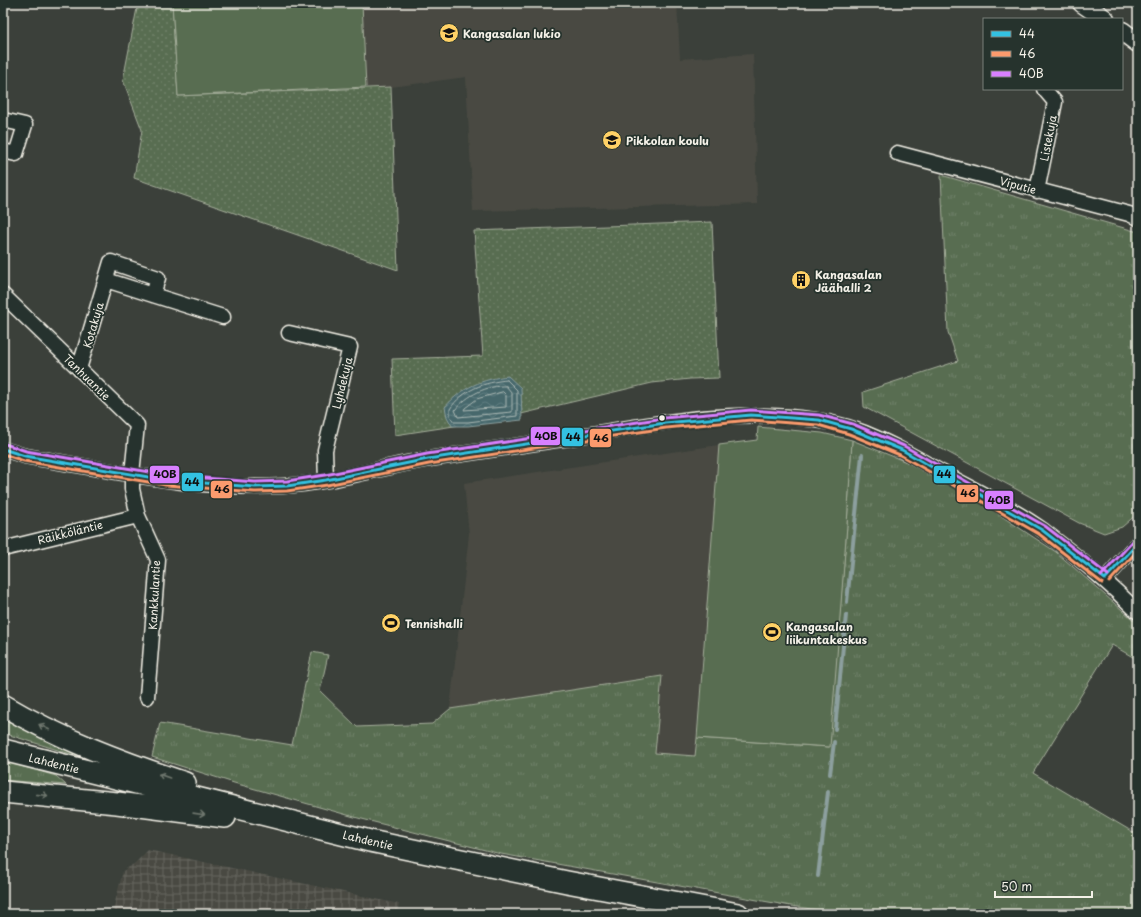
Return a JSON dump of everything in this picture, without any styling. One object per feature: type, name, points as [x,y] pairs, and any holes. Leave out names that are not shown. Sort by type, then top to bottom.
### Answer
[{"type":"highway","points":[[3,705],[57,734],[137,767],[334,832]]},
{"type":"highway","name":"Lahdentie","points":[[3,750],[334,832],[567,882],[738,914]]},
{"type":"highway","points":[[3,792],[117,803],[334,832]]},
{"type":"main road","points":[[1082,3],[1104,18]]},
{"type":"main road","points":[[1123,32],[1138,43]]},
{"type":"street","name":"Listekuja","points":[[1037,191],[1055,102],[1045,90]]},
{"type":"street","points":[[3,120],[25,124],[16,154],[3,151]]},
{"type":"street","name":"Viputie","points":[[897,153],[1129,214],[1138,218]]},
{"type":"street","name":"Kotakuja","points":[[79,369],[106,280],[223,317]]},
{"type":"street","name":"Tanhuantie","points":[[3,295],[137,426],[132,474]]},
{"type":"street","name":"Lyhdekuja","points":[[289,333],[350,347],[325,450],[326,480]]},
{"type":"street","points":[[3,449],[25,456],[166,480],[255,487],[287,486],[428,460],[665,423],[751,415],[819,420],[851,429],[902,450],[1042,530],[1105,578],[1138,612]]},
{"type":"street","name":"Kankkulantie","points":[[132,474],[132,489],[138,516],[158,560],[147,697]]},
{"type":"street","name":"Räikköläntie","points":[[3,549],[138,516]]},
{"type":"street","points":[[1105,578],[1138,543]]},
{"type":"shaded area","name":"Pikkolan koulu","points":[[362,3],[677,3],[680,59],[753,54],[757,204],[473,211],[466,77],[391,87],[366,87]]},
{"type":"shaded area","points":[[719,445],[695,756],[655,753],[662,676],[450,709],[469,534],[464,483]]},
{"type":"shaded area","points":[[148,850],[399,904],[397,914],[112,914],[123,871],[135,863]]},
{"type":"green space","points":[[138,3],[172,3],[178,96],[391,87],[398,270],[134,178],[142,130],[123,80]]},
{"type":"green space","points":[[172,3],[362,3],[366,87],[178,96]]},
{"type":"green space","points":[[941,175],[1138,232],[1138,513],[1122,527],[1104,533],[1079,523],[864,407],[863,392],[958,361],[948,332]]},
{"type":"green space","points":[[712,222],[719,378],[652,383],[500,419],[395,435],[392,359],[483,356],[474,231]]},
{"type":"green space","name":"Kangasalan liikuntakeskus","points":[[758,427],[822,433],[852,440],[830,747],[697,738],[719,445],[757,440]]},
{"type":"green space","points":[[852,440],[914,465],[986,506],[1056,552],[1138,624],[1138,660],[1112,645],[1033,773],[1138,835],[1138,914],[845,914],[791,906],[501,854],[358,818],[234,783],[152,757],[160,723],[292,745],[312,652],[328,655],[320,691],[357,727],[432,724],[450,709],[662,676],[655,753],[695,756],[697,738],[829,747],[847,525]]},
{"type":"green space","points":[[3,719],[87,759],[3,733]]},
{"type":"green space","points":[[3,761],[56,776],[66,785],[3,780]]},
{"type":"water","points":[[508,376],[521,388],[522,420],[468,426],[452,426],[447,417],[445,407],[458,394],[474,385],[490,379]]},
{"type":"waterway","points":[[847,602],[862,455]]},
{"type":"waterway","points":[[835,729],[846,615]]},
{"type":"waterway","points":[[830,774],[834,742]]},
{"type":"waterway","points":[[818,876],[828,792]]},
{"type":"transit line","name":"40B","points":[[5,444],[26,451],[167,475],[255,482],[287,481],[325,475],[427,454],[664,418],[751,410],[819,415],[853,424],[904,446],[1045,526],[1108,575]]},
{"type":"transit line","name":"44","points":[[3,449],[25,456],[166,480],[255,487],[287,486],[326,480],[428,459],[665,423],[751,415],[819,420],[851,429],[902,450],[1042,530],[1105,579]]},
{"type":"transit line","name":"46","points":[[3,454],[24,461],[166,485],[255,492],[287,491],[327,485],[429,464],[666,428],[751,420],[818,425],[849,434],[900,455],[1039,534],[1102,583]]},
{"type":"transit line","name":"40B","points":[[1101,576],[1134,540]]},
{"type":"transit line","name":"44","points":[[1105,579],[1138,543]]},
{"type":"transit line","name":"46","points":[[1109,582],[1138,550]]},
{"type":"place","name":"Kangasalan lukio","points":[[449,33]]},
{"type":"place","name":"Pikkolan koulu","points":[[612,140]]},
{"type":"place","name":"Kangasalan Jäähalli 2","points":[[801,280]]},
{"type":"place","name":"Tennishalli","points":[[391,623]]},
{"type":"place","name":"Kangasalan liikuntakeskus","points":[[772,632]]}]
